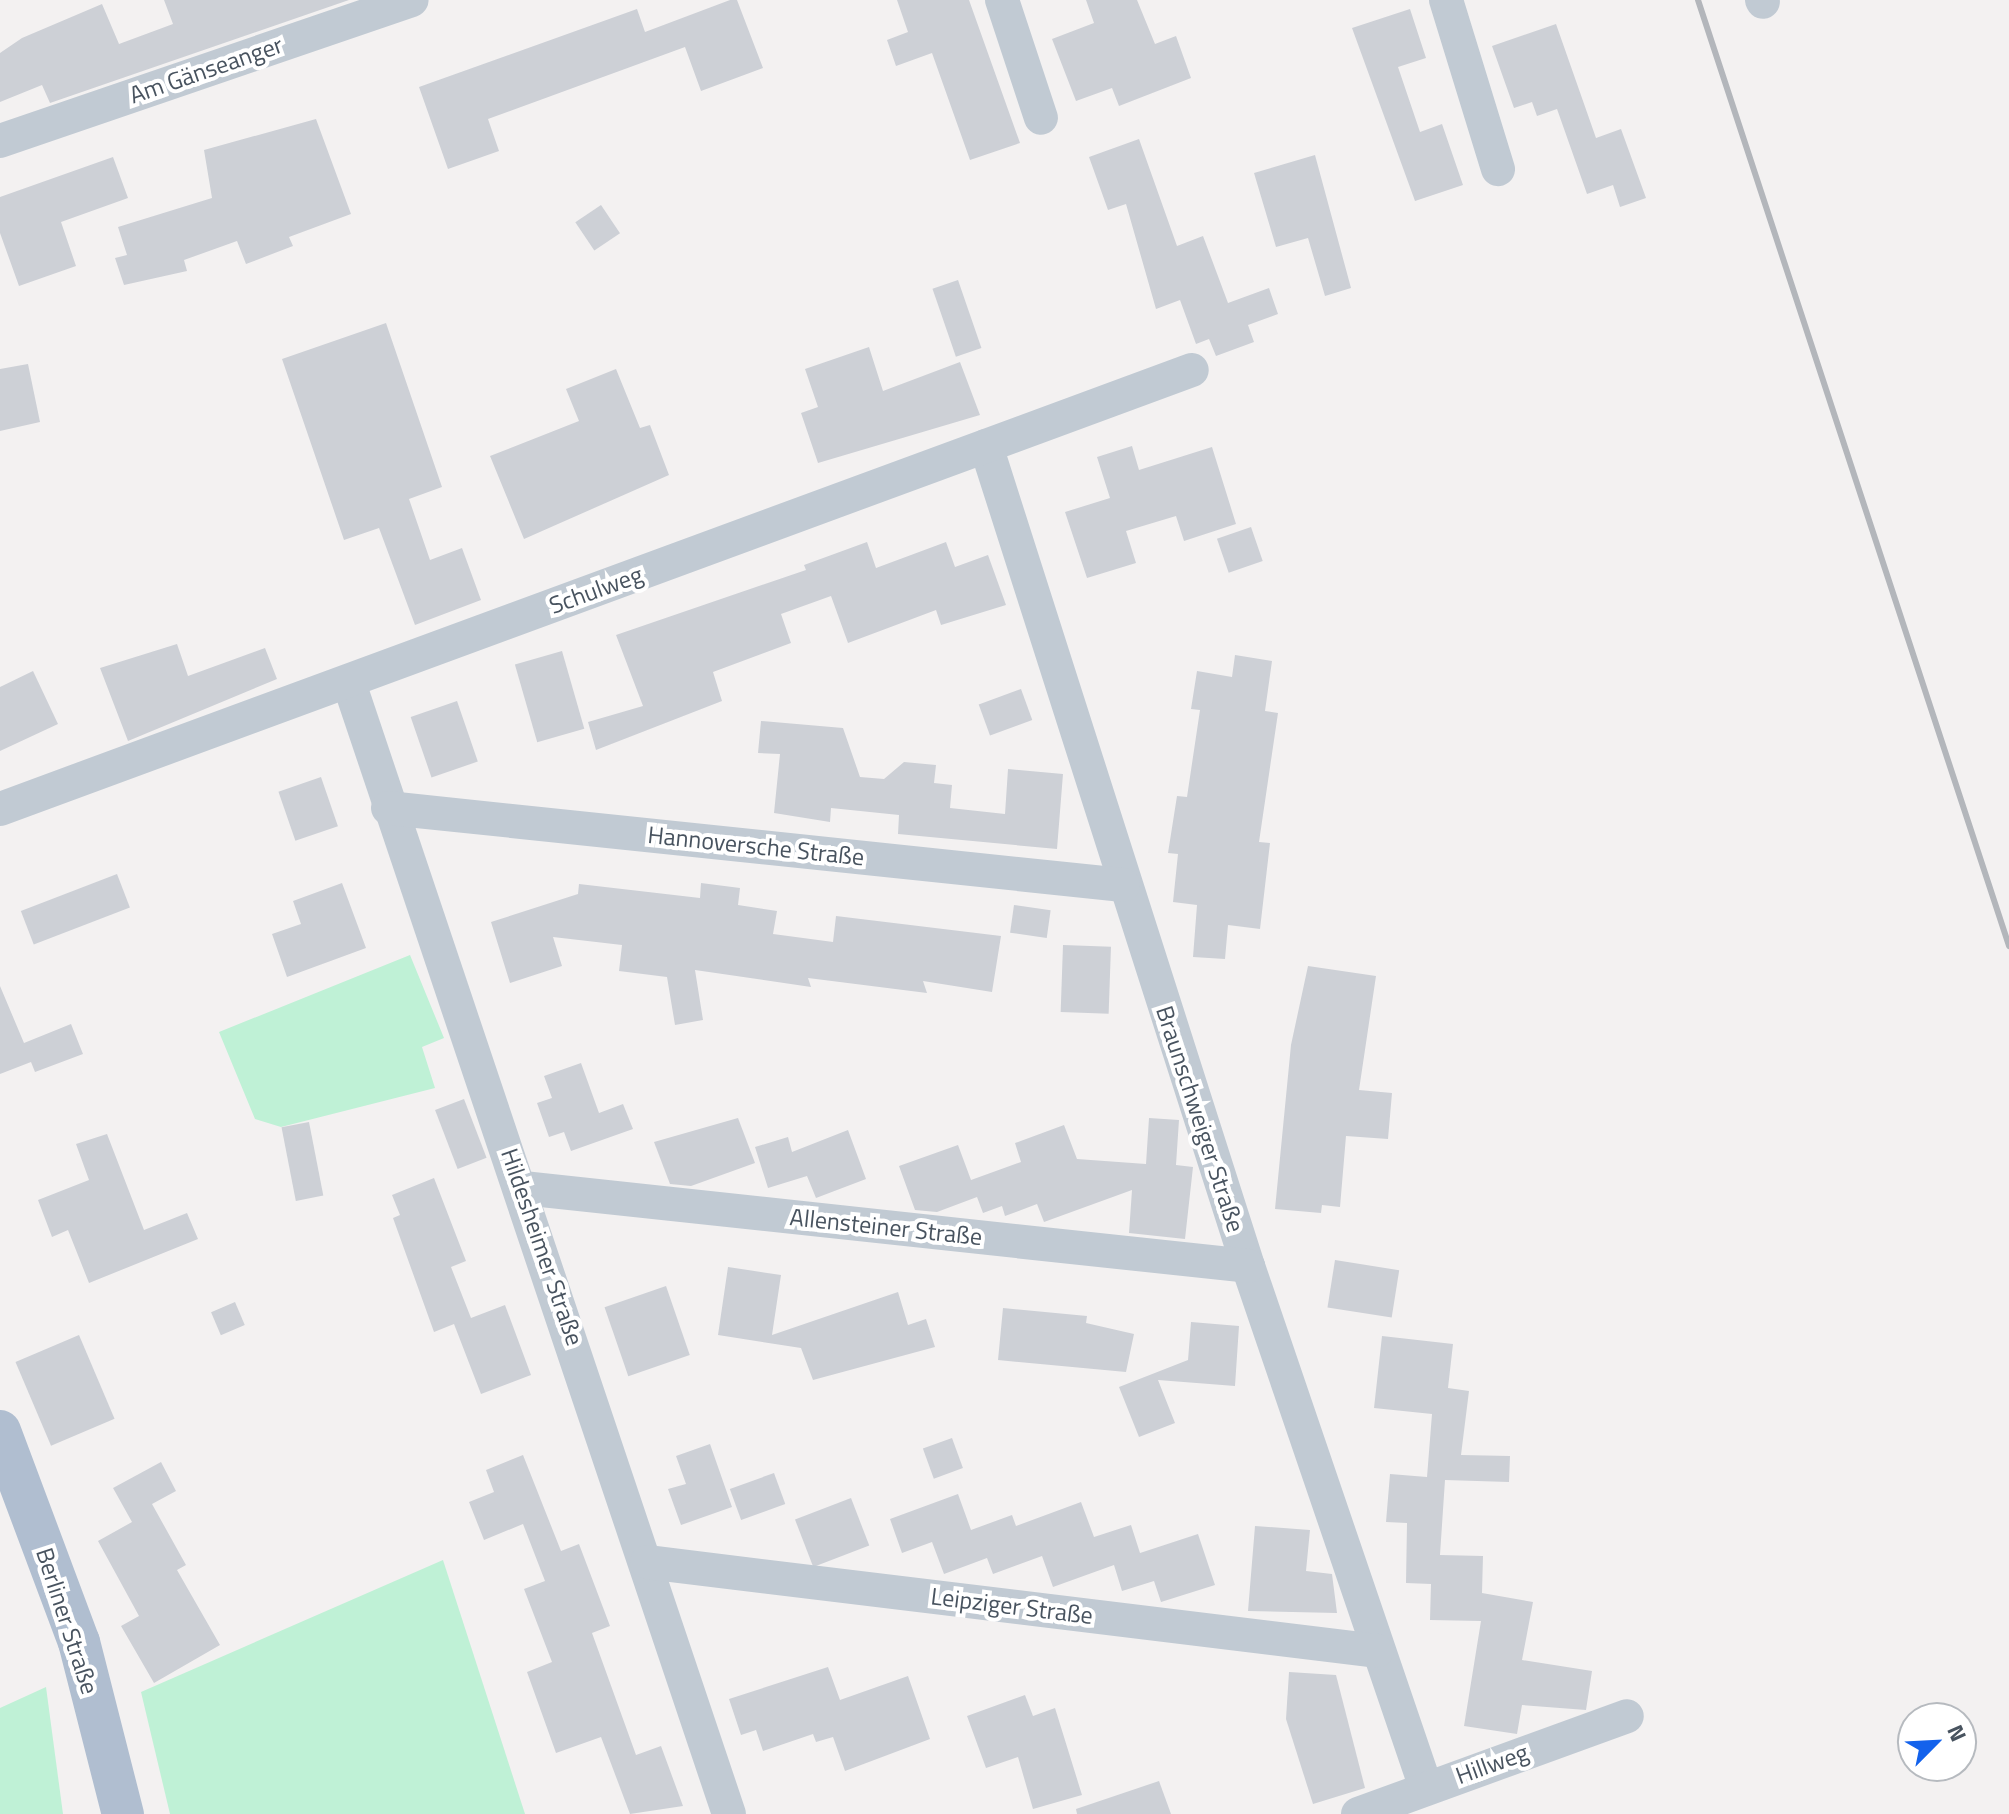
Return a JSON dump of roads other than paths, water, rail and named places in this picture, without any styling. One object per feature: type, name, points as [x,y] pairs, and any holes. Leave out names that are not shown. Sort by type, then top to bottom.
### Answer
[{"type":"main road","name":"Berliner Straße","points":[[0,1431],[79,1642],[123,1814]]},
{"type":"street","name":"Am Gänseanger","points":[[0,141],[411,0]]},
{"type":"street","points":[[1002,0],[1041,118]]},
{"type":"street","points":[[1446,0],[1498,169]]},
{"type":"street","name":"Schulweg","points":[[0,809],[1192,370]]},
{"type":"street","name":"Braunschweiger Straße","points":[[986,446],[1123,885],[1377,1651],[1426,1788]]},
{"type":"street","name":"Hildesheimer Straße","points":[[349,683],[388,808],[523,1188],[729,1814]]},
{"type":"street","name":"Hannoversche Straße","points":[[388,808],[1123,885]]},
{"type":"street","name":"Allensteiner Straße","points":[[523,1188],[1248,1266]]},
{"type":"street","name":"Leipziger Straße","points":[[647,1562],[1377,1651]]},
{"type":"street","name":"Hillweg","points":[[1358,1814],[1627,1716]]},
{"type":"railway","points":[[1698,0],[2009,946]]}]
